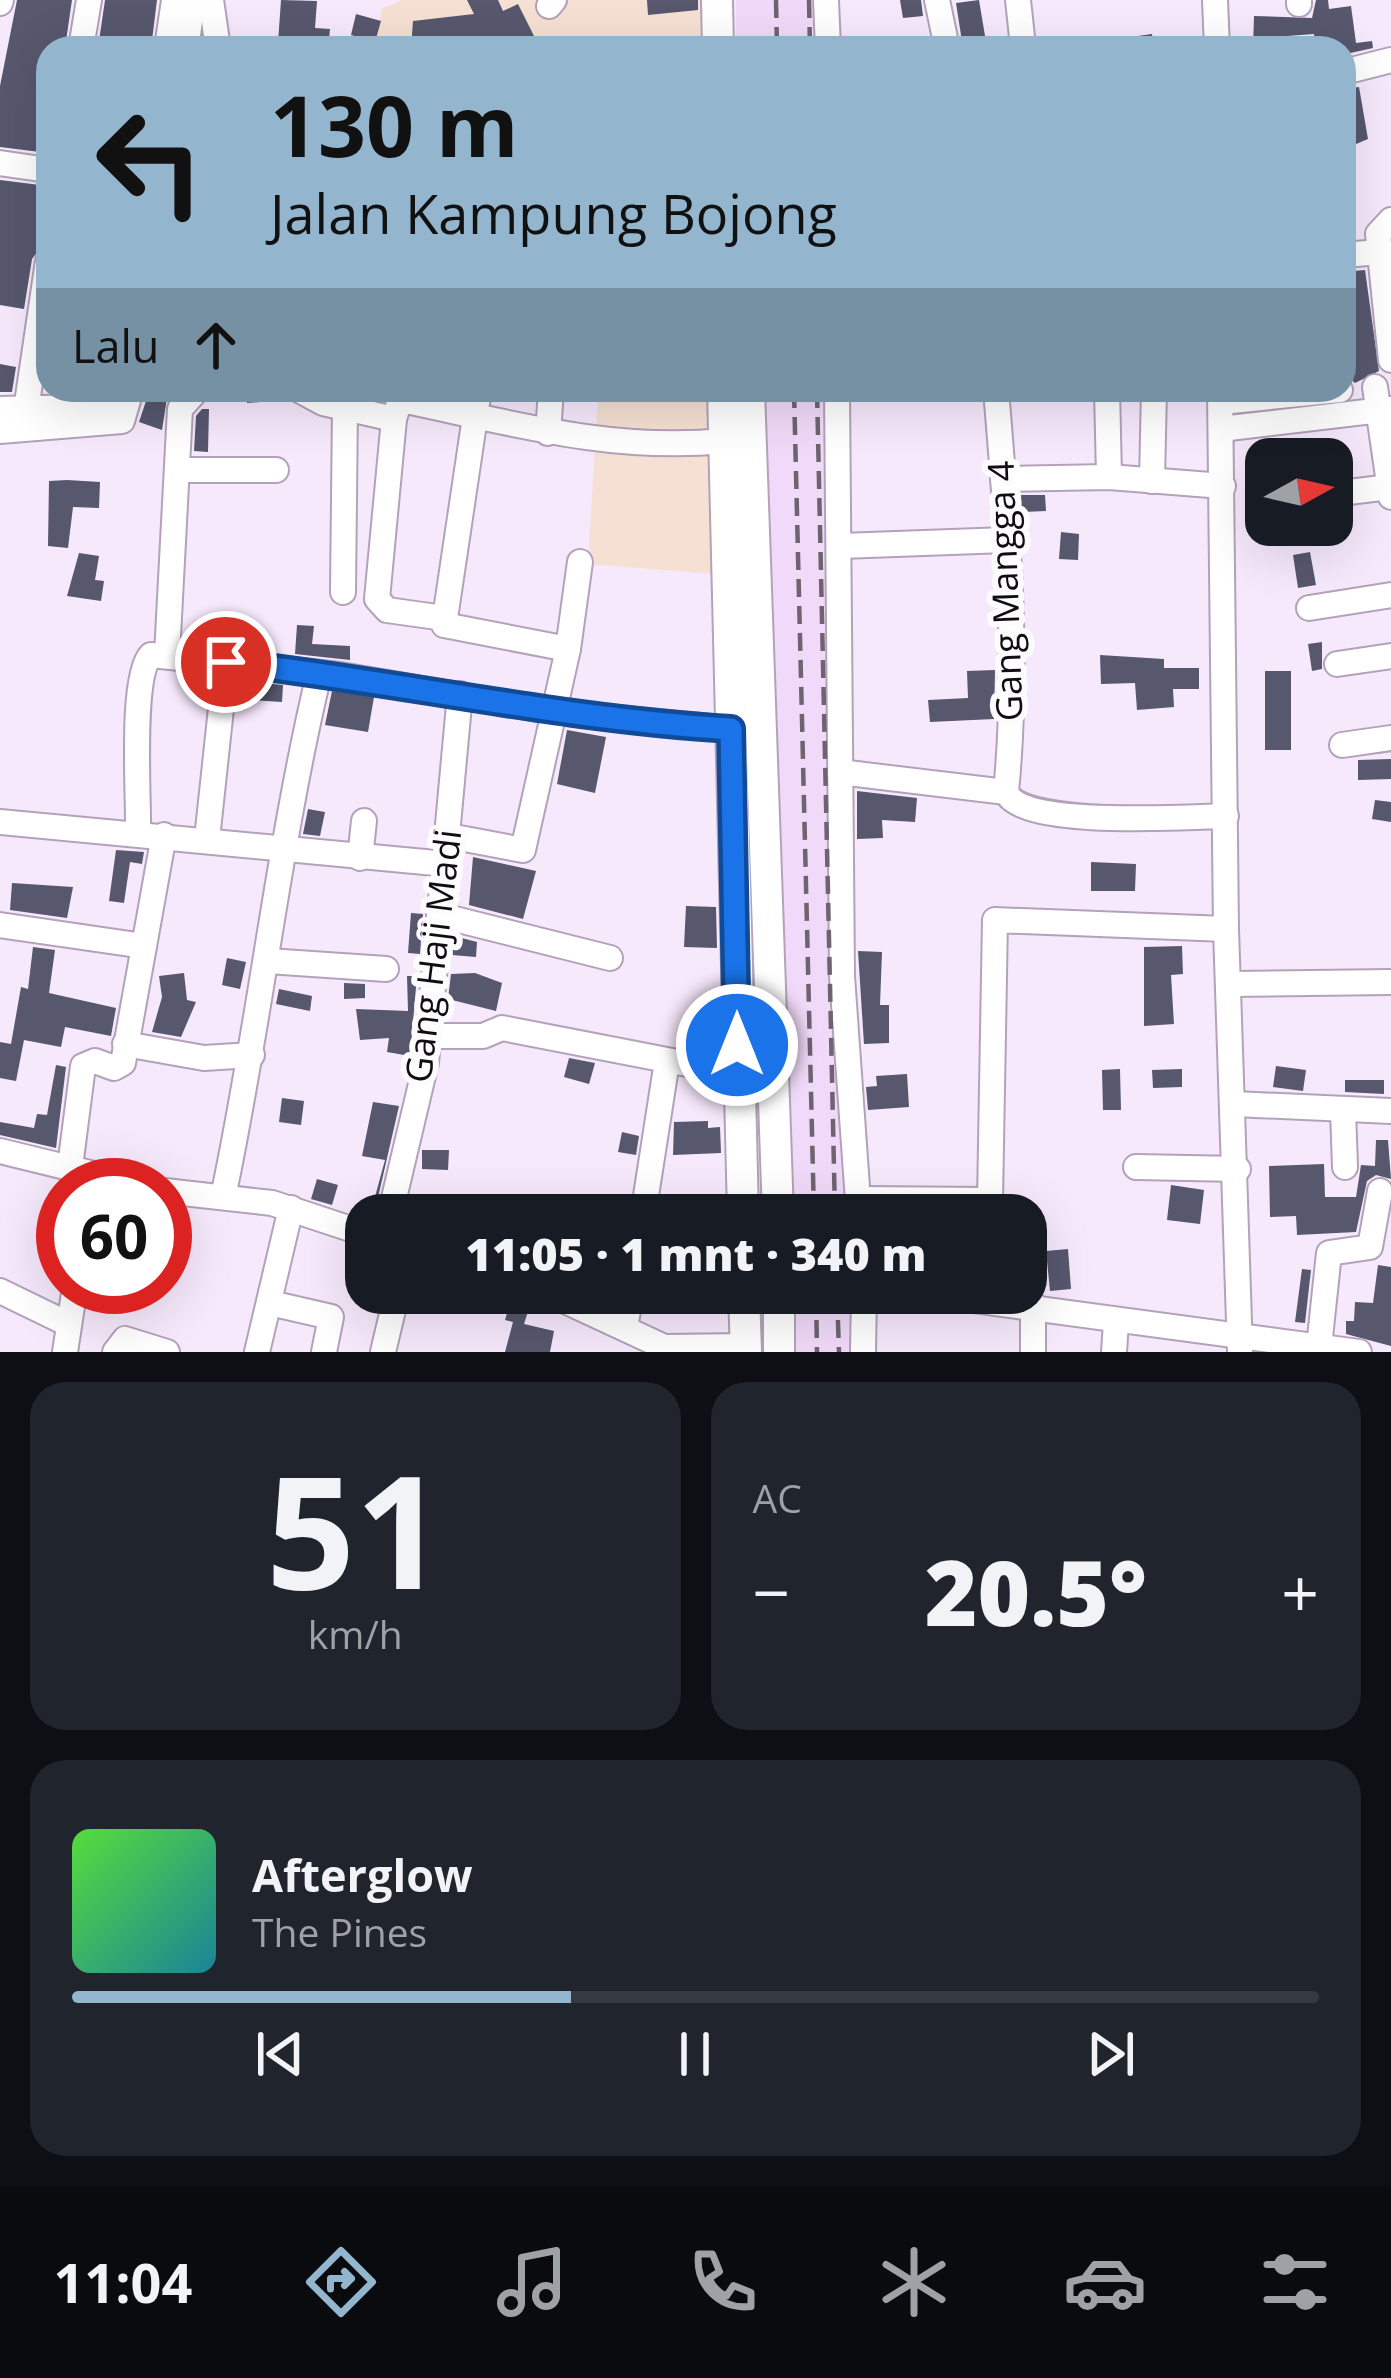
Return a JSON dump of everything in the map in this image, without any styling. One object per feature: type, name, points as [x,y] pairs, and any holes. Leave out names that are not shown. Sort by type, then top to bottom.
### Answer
[{"type":"main road","points":[[717,0],[718,36]]},
{"type":"main road","points":[[736,0],[736,36]]},
{"type":"main road","points":[[723,402],[742,1194]]},
{"type":"main road","points":[[749,402],[778,1194]]},
{"type":"main road","points":[[739,1074],[776,1093]]},
{"type":"main road","points":[[745,1314],[746,1349]]},
{"type":"main road","points":[[779,1314],[779,1352]]},
{"type":"street","points":[[83,36],[89,0]]},
{"type":"street","points":[[168,36],[174,0]]},
{"type":"street","points":[[188,36],[193,0]]},
{"type":"street","points":[[211,0],[216,36]]},
{"type":"street","points":[[826,0],[828,36]]},
{"type":"street","points":[[937,0],[944,36]]},
{"type":"street","points":[[1018,0],[1022,36]]},
{"type":"street","points":[[1215,0],[1216,36]]},
{"type":"street","points":[[1356,69],[1391,61]]},
{"type":"street","points":[[0,163],[36,168]]},
{"type":"street","points":[[1391,220],[1380,227],[1379,252],[1391,360]]},
{"type":"street","points":[[1356,255],[1379,252]]},
{"type":"street","points":[[36,312],[13,409],[121,403]]},
{"type":"street","points":[[1221,429],[1384,398],[1391,497]]},
{"type":"street","points":[[167,655],[180,409],[186,402]]},
{"type":"street","points":[[320,402],[345,406],[477,403],[548,433],[674,446],[724,441]]},
{"type":"street","points":[[548,433],[550,402]]},
{"type":"street","points":[[837,402],[842,976],[857,1194]]},
{"type":"street","name":"Gang Mangga 4","points":[[997,402],[1006,540],[1010,747],[1006,791]]},
{"type":"street","points":[[1107,402],[1109,477]]},
{"type":"street","points":[[1152,481],[1154,402]]},
{"type":"street","points":[[1220,402],[1226,929],[1241,1346]]},
{"type":"street","points":[[0,431],[121,403]]},
{"type":"street","points":[[400,403],[377,599],[387,610],[444,618]]},
{"type":"street","points":[[477,403],[444,618],[447,628],[568,649]]},
{"type":"street","points":[[343,592],[345,406]]},
{"type":"street","points":[[177,470],[276,470]]},
{"type":"street","points":[[1004,478],[1109,477],[1223,486]]},
{"type":"street","points":[[1353,491],[1390,487]]},
{"type":"street","points":[[841,546],[1006,540]]},
{"type":"street","points":[[449,836],[524,850],[568,649],[580,562]]},
{"type":"street","points":[[1309,608],[1391,595]]},
{"type":"street","points":[[138,833],[144,663],[151,655],[319,674],[555,712],[731,729]]},
{"type":"street","points":[[1337,664],[1391,656]]},
{"type":"street","points":[[207,839],[226,662]]},
{"type":"street","points":[[223,1197],[268,961],[291,790],[319,674]]},
{"type":"street","name":"Gang Haji Madi","points":[[394,1194],[428,1036],[460,694]]},
{"type":"street","points":[[1342,745],[1391,738]]},
{"type":"street","points":[[840,772],[1006,791],[1018,805],[1053,813],[1226,816]]},
{"type":"street","points":[[361,858],[364,820]]},
{"type":"street","points":[[0,822],[446,864]]},
{"type":"street","points":[[71,1158],[83,1066],[95,1061],[117,1068],[125,1045],[164,835]]},
{"type":"street","points":[[440,915],[610,958]]},
{"type":"street","points":[[989,1194],[995,920],[1226,929]]},
{"type":"street","points":[[0,925],[144,946]]},
{"type":"street","points":[[268,961],[386,969]]},
{"type":"street","points":[[1231,984],[1391,982]]},
{"type":"street","points":[[428,1036],[483,1036],[502,1028],[739,1074]]},
{"type":"street","points":[[125,1045],[204,1058],[252,1055]]},
{"type":"street","points":[[646,1194],[667,1061]]},
{"type":"street","points":[[1234,1104],[1391,1111]]},
{"type":"street","points":[[1343,1110],[1345,1167]]},
{"type":"street","points":[[0,1151],[36,1159]]},
{"type":"street","points":[[1136,1167],[1238,1169]]},
{"type":"street","points":[[1319,1347],[1329,1253],[1370,1247],[1380,1191]]},
{"type":"street","points":[[192,1194],[291,1208],[345,1227]]},
{"type":"street","points":[[257,1352],[291,1208]]},
{"type":"street","points":[[0,1291],[68,1324]]},
{"type":"street","points":[[270,1303],[331,1317],[324,1352]]},
{"type":"street","points":[[1047,1307],[1241,1346],[1359,1352]]},
{"type":"street","points":[[65,1352],[70,1314]]},
{"type":"street","points":[[383,1352],[393,1314]]},
{"type":"street","points":[[594,1314],[664,1347],[746,1349]]},
{"type":"street","points":[[625,1328],[627,1314]]},
{"type":"street","points":[[863,1352],[864,1314]]},
{"type":"street","points":[[1033,1314],[1033,1352]]},
{"type":"street","points":[[1114,1352],[1116,1322]]},
{"type":"street","points":[[115,1352],[125,1339],[166,1352]]},
{"type":"shaded area","points":[[402,0],[717,0],[718,36],[377,36],[382,9]]},
{"type":"shaded area","points":[[736,0],[824,0],[825,36],[736,36]]},
{"type":"shaded area","points":[[598,402],[723,402],[727,575],[588,564]]},
{"type":"shaded area","points":[[749,402],[828,402],[858,1194],[777,1194]]},
{"type":"shaded area","points":[[779,1314],[863,1314],[863,1352],[779,1352]]},
{"type":"building","points":[[17,0],[72,0],[67,36],[36,36],[36,152],[0,147],[0,86]]},
{"type":"building","points":[[105,0],[157,0],[152,36],[100,36]]},
{"type":"building","points":[[281,0],[317,1],[315,28],[330,29],[329,36],[278,36]]},
{"type":"building","points":[[467,0],[498,0],[503,11],[518,4],[534,36],[412,36],[413,21],[474,14]]},
{"type":"building","points":[[647,0],[698,0],[698,10],[648,15]]},
{"type":"building","points":[[900,0],[921,0],[923,16],[903,18]]},
{"type":"building","points":[[979,0],[985,36],[961,36],[956,3]]},
{"type":"building","points":[[1316,0],[1328,0],[1329,9],[1351,6],[1355,36],[1253,36],[1254,16],[1312,18]]},
{"type":"building","points":[[356,14],[381,21],[377,36],[351,35]]},
{"type":"building","points":[[1372,41],[1373,48],[1356,52],[1356,43]]},
{"type":"building","points":[[1356,87],[1368,139],[1356,144]]},
{"type":"building","points":[[0,180],[36,184],[36,254],[24,309],[0,305]]},
{"type":"building","points":[[1365,270],[1379,371],[1356,382],[1356,271]]},
{"type":"building","points":[[0,364],[16,367],[12,392],[0,392]]},
{"type":"building","points":[[146,402],[166,402],[162,430],[139,422]]},
{"type":"building","points":[[209,409],[208,452],[194,451],[196,416]]},
{"type":"building","points":[[49,481],[100,482],[99,508],[73,507],[68,548],[48,546]]},
{"type":"building","points":[[1021,495],[1045,495],[1046,511],[1022,512]]},
{"type":"building","points":[[1061,532],[1079,534],[1078,560],[1059,559]]},
{"type":"building","points":[[1310,552],[1316,585],[1298,588],[1293,555]]},
{"type":"building","points":[[79,553],[99,556],[95,580],[104,581],[101,601],[67,596]]},
{"type":"building","points":[[297,625],[314,626],[312,644],[350,646],[350,660],[295,654]]},
{"type":"building","points":[[1322,642],[1322,669],[1312,671],[1308,644]]},
{"type":"building","points":[[1100,655],[1164,659],[1164,668],[1199,668],[1199,689],[1173,689],[1174,707],[1137,710],[1135,683],[1101,684]]},
{"type":"building","points":[[995,670],[994,719],[930,722],[928,700],[968,698],[967,671]]},
{"type":"building","points":[[1265,671],[1291,671],[1291,750],[1265,750]]},
{"type":"building","points":[[250,682],[283,685],[282,702],[249,700]]},
{"type":"building","points":[[332,691],[374,697],[368,732],[325,725]]},
{"type":"building","points":[[567,730],[606,737],[595,793],[557,784]]},
{"type":"building","points":[[1391,759],[1391,779],[1358,780],[1358,760]]},
{"type":"building","points":[[857,791],[917,798],[915,822],[882,820],[883,838],[857,839]]},
{"type":"building","points":[[1375,800],[1391,802],[1391,822],[1372,819]]},
{"type":"building","points":[[308,809],[325,812],[320,836],[303,834]]},
{"type":"building","points":[[116,850],[144,852],[142,864],[130,862],[124,903],[109,901]]},
{"type":"building","points":[[473,857],[536,871],[523,919],[469,905]]},
{"type":"building","points":[[1091,862],[1136,864],[1135,891],[1091,891]]},
{"type":"building","points":[[12,883],[73,887],[67,918],[10,910]]},
{"type":"building","points":[[686,906],[716,907],[717,948],[684,947]]},
{"type":"building","points":[[411,913],[423,914],[420,954],[408,953]]},
{"type":"building","points":[[454,936],[477,942],[476,957],[452,955]]},
{"type":"building","points":[[1182,946],[1183,974],[1171,975],[1174,1024],[1144,1026],[1144,947]]},
{"type":"building","points":[[33,947],[55,950],[49,993],[116,1008],[111,1036],[65,1027],[61,1047],[24,1040],[16,1081],[0,1078],[0,1042],[11,1044],[21,987],[28,989]]},
{"type":"building","points":[[858,951],[882,952],[880,1005],[889,1005],[889,1043],[864,1044]]},
{"type":"building","points":[[227,958],[246,962],[240,989],[222,985]]},
{"type":"building","points":[[184,973],[187,1000],[196,1002],[181,1037],[152,1032],[162,997],[159,976]]},
{"type":"building","points":[[475,973],[502,983],[496,1011],[448,999],[451,974]]},
{"type":"building","points":[[407,976],[417,976],[410,1056],[387,1052],[389,1038],[360,1040],[356,1009],[408,1011]]},
{"type":"building","points":[[344,983],[365,984],[365,998],[344,999]]},
{"type":"building","points":[[279,989],[312,996],[310,1011],[276,1004]]},
{"type":"building","points":[[569,1058],[595,1063],[589,1084],[564,1077]]},
{"type":"building","points":[[56,1065],[66,1067],[56,1148],[0,1135],[0,1122],[34,1128],[37,1114],[47,1115]]},
{"type":"building","points":[[1276,1066],[1306,1070],[1303,1091],[1273,1087]]},
{"type":"building","points":[[1120,1069],[1121,1110],[1103,1110],[1102,1070]]},
{"type":"building","points":[[1182,1069],[1182,1087],[1153,1088],[1152,1070]]},
{"type":"building","points":[[907,1074],[909,1107],[868,1110],[866,1087],[877,1086],[876,1076]]},
{"type":"building","points":[[1345,1080],[1384,1080],[1384,1094],[1345,1092]]},
{"type":"building","points":[[282,1098],[304,1101],[301,1125],[279,1122]]},
{"type":"building","points":[[373,1102],[399,1106],[379,1194],[385,1160],[362,1156]]},
{"type":"building","points":[[708,1121],[708,1128],[720,1127],[721,1153],[673,1155],[674,1122]]},
{"type":"building","points":[[622,1132],[639,1136],[636,1155],[618,1152]]},
{"type":"building","points":[[1376,1140],[1388,1140],[1391,1179],[1376,1175],[1367,1181],[1356,1232],[1297,1235],[1296,1216],[1270,1217],[1269,1166],[1324,1164],[1325,1197],[1356,1197],[1361,1165],[1375,1166]]},
{"type":"building","points":[[422,1150],[449,1150],[448,1170],[422,1169]]},
{"type":"building","points":[[317,1179],[338,1185],[332,1205],[311,1199]]},
{"type":"building","points":[[1171,1185],[1204,1190],[1200,1224],[1167,1220]]},
{"type":"building","points":[[1068,1249],[1071,1289],[1050,1291],[1047,1251]]},
{"type":"building","points":[[1378,1265],[1391,1267],[1391,1346],[1346,1334],[1346,1321],[1354,1321],[1355,1302],[1373,1303]]},
{"type":"building","points":[[1302,1269],[1311,1270],[1305,1323],[1295,1322]]},
{"type":"building","points":[[507,1314],[527,1314],[524,1324],[554,1331],[550,1352],[505,1352],[513,1322],[505,1320]]},
{"type":"railway","points":[[776,0],[777,36]]},
{"type":"railway","points":[[809,0],[810,36]]},
{"type":"railway","points":[[794,402],[813,1194]]},
{"type":"railway","points":[[817,402],[835,1194]]},
{"type":"railway","points":[[816,1314],[817,1352]]},
{"type":"railway","points":[[838,1314],[839,1352]]},
{"type":"route","points":[[226,662],[341,675],[555,712],[731,729],[737,1045]]}]
